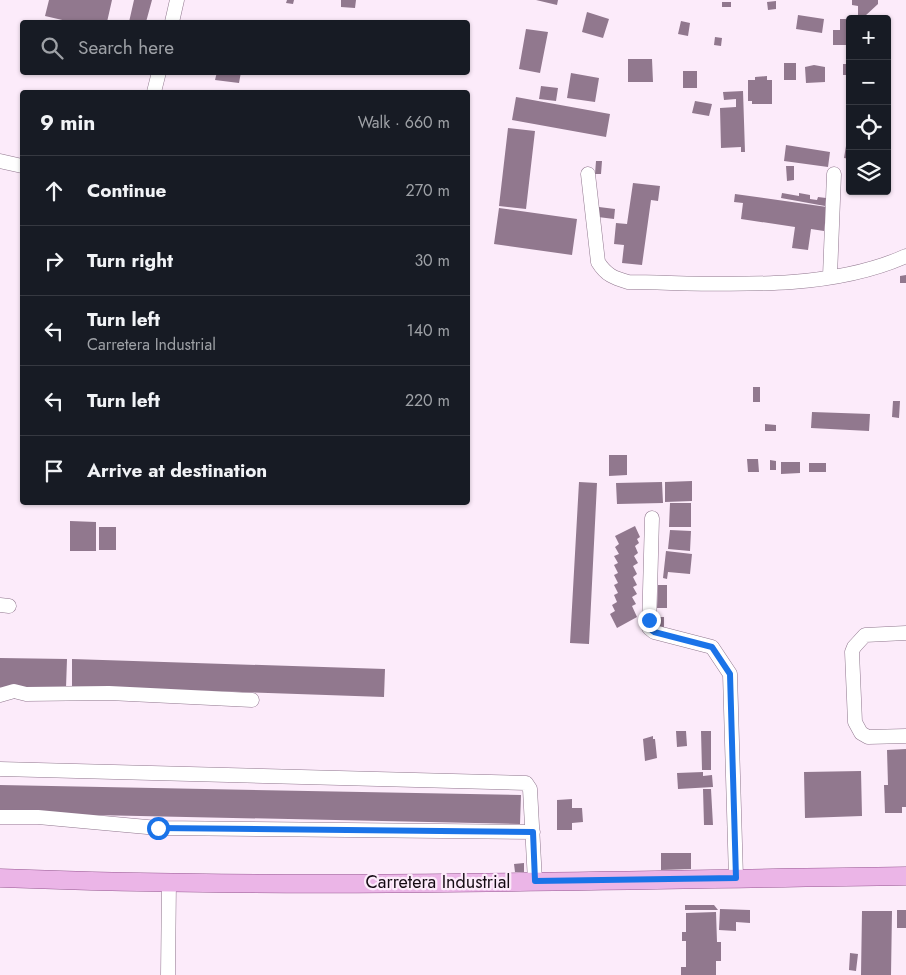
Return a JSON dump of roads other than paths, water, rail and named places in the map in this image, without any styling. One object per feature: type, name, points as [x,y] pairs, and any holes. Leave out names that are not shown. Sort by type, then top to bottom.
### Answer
[{"type":"main road","name":"Carretera Industrial","points":[[0,878],[169,881],[535,881],[906,876]]},
{"type":"street","points":[[172,20],[177,0]]},
{"type":"street","points":[[154,90],[158,75]]},
{"type":"street","points":[[0,161],[20,166]]},
{"type":"street","points":[[588,174],[598,262],[604,272],[614,278],[628,282],[771,283],[846,275],[871,270],[906,256]]},
{"type":"street","points":[[830,276],[834,174]]},
{"type":"street","points":[[652,518],[649,628],[654,632],[712,647],[730,674],[736,878]]},
{"type":"street","points":[[906,633],[864,634],[852,652],[855,722],[861,733],[868,737],[906,736]]},
{"type":"street","points":[[0,695],[14,691],[26,694],[109,693],[252,700]]},
{"type":"street","points":[[0,769],[526,783],[530,789],[535,881]]},
{"type":"street","points":[[0,817],[38,817],[158,828],[533,832]]},
{"type":"street","points":[[168,975],[169,881]]}]
